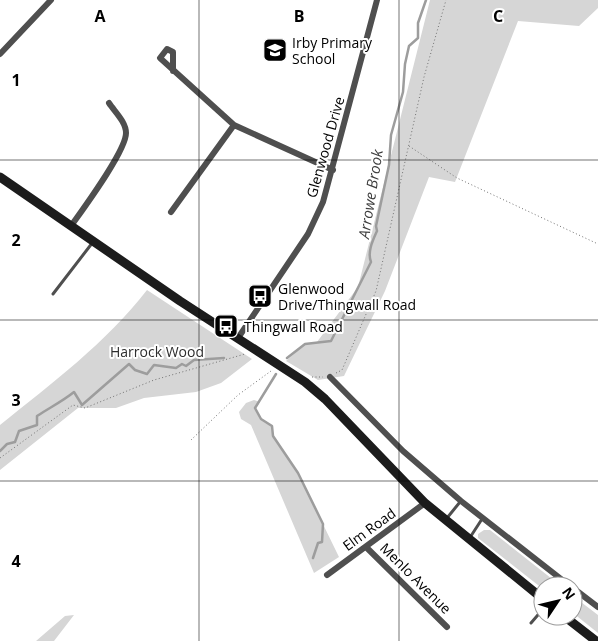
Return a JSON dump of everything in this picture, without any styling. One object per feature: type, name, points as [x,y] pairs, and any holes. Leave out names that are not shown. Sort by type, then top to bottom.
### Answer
[{"type":"street","points":[[0,54],[50,0]]},
{"type":"street","name":"Glenwood Drive","points":[[238,338],[308,234],[323,202],[377,0]]},
{"type":"street","points":[[173,71],[234,126],[333,170]]},
{"type":"street","points":[[71,226],[99,187],[125,140],[125,125],[109,103]]},
{"type":"street","points":[[171,212],[234,126]]},
{"type":"street","points":[[0,177],[94,242],[305,382],[325,399],[425,503],[533,591]]},
{"type":"street","points":[[330,377],[403,451],[482,518],[558,576]]},
{"type":"street","name":"Elm Road","points":[[327,575],[425,503]]},
{"type":"street","name":"Menlo Avenue","points":[[366,546],[447,626]]},
{"type":"street","points":[[583,595],[598,607]]},
{"type":"street","points":[[577,626],[596,641]]},
{"type":"lane","points":[[53,294],[94,242]]},
{"type":"lane","points":[[445,521],[461,501]]},
{"type":"lane","points":[[468,540],[482,518]]},
{"type":"path","points":[[305,382],[312,377],[330,377],[342,370],[376,291],[408,145],[446,0]]},
{"type":"path","points":[[408,145],[456,178],[598,244]]},
{"type":"path","points":[[0,458],[73,405],[85,408],[154,380],[242,355],[255,349]]},
{"type":"path","points":[[191,440],[238,395],[280,365]]},
{"type":"green space","points":[[430,0],[598,0],[598,8],[579,26],[518,21],[455,182],[429,177],[385,291],[344,376],[318,380],[286,361],[305,344],[317,342],[358,287]]},
{"type":"green space","name":"Harrock Wood","points":[[147,290],[252,359],[221,383],[196,392],[144,398],[116,408],[78,408],[0,470],[0,425],[59,378],[96,345],[114,328]]},
{"type":"green space","points":[[254,400],[260,402],[256,408],[261,419],[272,426],[273,436],[298,473],[339,557],[314,573],[251,425],[241,419],[239,412],[246,403]]},
{"type":"green space","points":[[484,530],[490,530],[548,576],[533,576],[533,581],[478,538],[478,534]]},
{"type":"green space","points":[[583,604],[598,615],[598,633],[583,621]]},
{"type":"green space","points":[[74,615],[54,641],[36,641],[65,616]]},
{"type":"waterway","name":"Arrowe Brook","points":[[287,358],[305,344],[331,341],[371,262],[370,250],[377,231],[376,226],[389,165],[391,135],[403,92],[405,64],[409,46],[418,38],[418,23],[426,0]]},
{"type":"waterway","name":"Arrowe Brook","points":[[0,451],[7,444],[15,442],[19,431],[37,425],[37,416],[74,392],[82,405],[129,364],[135,370],[147,374],[154,365],[176,368],[182,364],[186,366],[194,360],[224,358]]},
{"type":"waterway","points":[[276,374],[255,408],[261,419],[272,426],[273,436],[298,473],[323,524],[322,542],[318,543],[313,558]]},
{"type":"place","name":"Irby Primary School","points":[[275,50]]},
{"type":"place","name":"Glenwood Drive/Thingwall Road","points":[[260,296]]},
{"type":"place","name":"Thingwall Road","points":[[226,326]]}]
